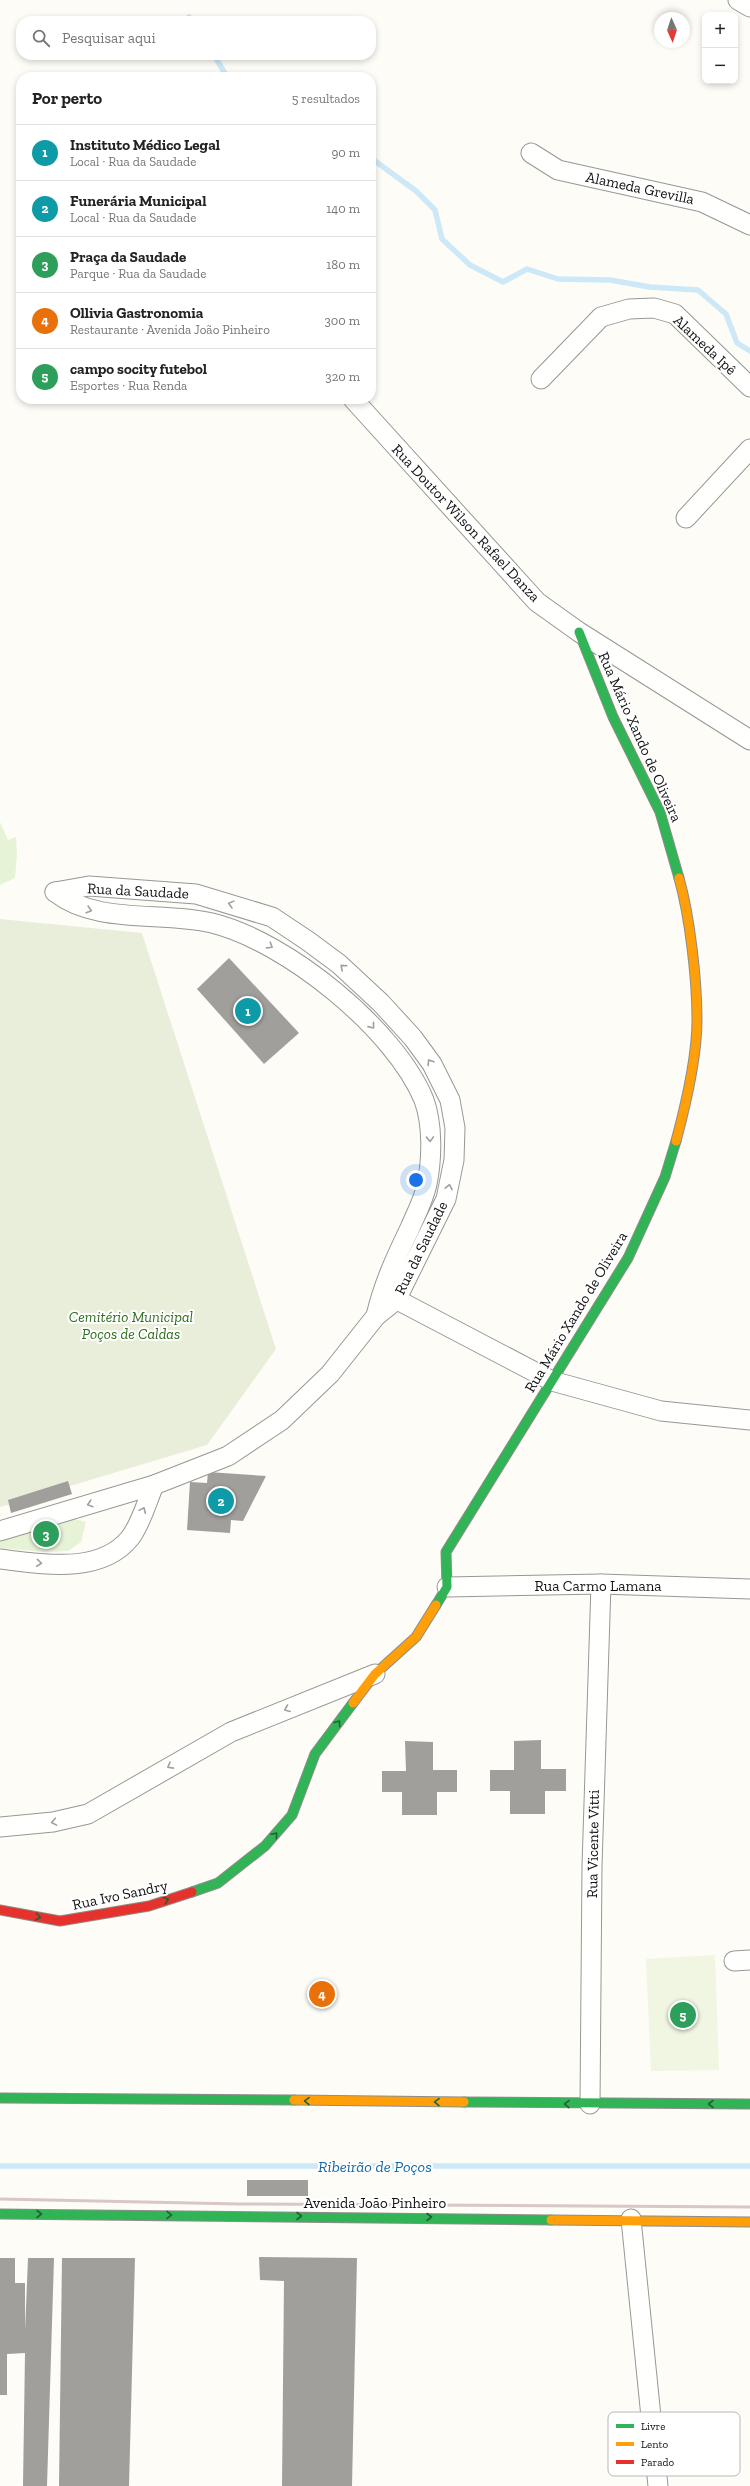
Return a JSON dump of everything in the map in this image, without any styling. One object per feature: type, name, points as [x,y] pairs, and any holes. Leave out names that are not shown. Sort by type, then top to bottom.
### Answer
[{"type":"street","points":[[738,0],[750,7]]},
{"type":"street","name":"Alameda Grevilla","points":[[531,153],[558,170],[702,202],[750,225]]},
{"type":"street","name":"Alameda Ipê","points":[[541,379],[601,317],[628,309],[654,308],[675,314],[750,387]]},
{"type":"street","name":"Rua Doutor Wilson Rafael Danza","points":[[358,404],[537,602],[579,632],[750,740]]},
{"type":"street","points":[[686,518],[750,449]]},
{"type":"street","name":"Rua Mário Xando de Oliveira","points":[[447,1587],[446,1552],[628,1258],[665,1177],[687,1101],[697,1020],[690,936],[680,882],[660,812],[613,717],[579,632]]},
{"type":"street","name":"Rua da Saudade","points":[[0,1531],[154,1485],[228,1456],[282,1420],[330,1374],[376,1316],[389,1295],[446,1199],[454,1160],[455,1128],[450,1100],[432,1064],[413,1038],[381,1003],[340,964],[272,917],[196,894],[89,886],[55,892],[75,905],[97,912],[159,915],[212,923],[261,941],[294,962],[372,1025],[404,1066],[421,1095],[430,1132],[430,1159],[427,1185],[389,1295]]},
{"type":"street","points":[[389,1295],[552,1381],[661,1411],[748,1415]]},
{"type":"street","points":[[0,1559],[56,1564],[90,1561],[116,1553],[131,1536],[154,1485]]},
{"type":"street","name":"Rua Carmo Lamana","points":[[447,1587],[601,1584],[750,1589]]},
{"type":"street","name":"Rua Vicente Vitti","points":[[590,2104],[592,1866],[601,1584]]},
{"type":"street","points":[[0,1828],[53,1822],[88,1814],[231,1732],[375,1674],[416,1637],[447,1587]]},
{"type":"street","name":"Rua Ivo Sandry","points":[[0,1910],[60,1921],[149,1906],[218,1883],[265,1846],[292,1815],[315,1754],[375,1674]]},
{"type":"street","points":[[0,2098],[590,2104],[750,2104]]},
{"type":"street","name":"Avenida João Pinheiro","points":[[0,2214],[631,2219],[750,2222]]},
{"type":"street","points":[[631,2219],[651,2412]]},
{"type":"street","points":[[657,2476],[658,2486]]},
{"type":"green space","points":[[0,822],[8,840],[16,837],[17,855],[15,878],[0,885]]},
{"type":"green space","name":"Cemitério Municipal Poços de Caldas","points":[[0,919],[142,933],[276,1349],[207,1445],[0,1507]]},
{"type":"green space","points":[[67,1517],[86,1522],[81,1542],[68,1551],[45,1552],[0,1548],[0,1536]]},
{"type":"green space","points":[[715,1955],[719,2070],[651,2071],[646,1959]]},
{"type":"building","points":[[229,958],[299,1033],[264,1064],[197,989]]},
{"type":"building","points":[[208,1472],[266,1476],[243,1521],[231,1520],[230,1533],[187,1530],[190,1482],[207,1483]]},
{"type":"building","points":[[68,1481],[72,1494],[11,1513],[8,1500]]},
{"type":"building","points":[[541,1740],[541,1769],[566,1769],[566,1791],[545,1791],[545,1814],[510,1814],[510,1791],[490,1791],[490,1770],[514,1770],[514,1741]]},
{"type":"building","points":[[405,1741],[433,1742],[433,1770],[457,1770],[457,1792],[437,1792],[437,1815],[402,1815],[402,1792],[382,1792],[382,1771],[406,1771]]},
{"type":"building","points":[[247,2180],[308,2180],[308,2196],[247,2196]]},
{"type":"building","points":[[259,2257],[357,2258],[352,2486],[282,2486],[284,2281],[260,2280]]},
{"type":"building","points":[[0,2258],[15,2258],[15,2283],[25,2283],[25,2331],[28,2258],[54,2258],[47,2486],[23,2486],[25,2353],[7,2354],[7,2395],[0,2395]]},
{"type":"building","points":[[62,2258],[135,2258],[129,2486],[59,2486]]},
{"type":"waterway","points":[[217,60],[224,72]]},
{"type":"waterway","points":[[376,162],[416,191],[435,210],[442,239],[470,265],[503,282],[527,269],[558,279],[610,280],[650,287],[698,290],[726,314],[737,343],[750,351]]},
{"type":"waterway","name":"Ribeirão de Poços","points":[[0,2166],[750,2166]]},
{"type":"railway","points":[[0,2199],[239,2204],[750,2207]]},
{"type":"traffic: fast","points":[[579,632],[613,717],[660,812],[679,878]]},
{"type":"traffic: fast","points":[[436,1605],[447,1587],[446,1552],[628,1258],[665,1177],[676,1141]]},
{"type":"traffic: fast","points":[[192,1892],[218,1883],[265,1846],[292,1815],[315,1754],[353,1703]]},
{"type":"traffic: fast","points":[[0,2098],[294,2100]]},
{"type":"traffic: fast","points":[[464,2102],[750,2104]]},
{"type":"traffic: fast","points":[[0,2214],[551,2220]]},
{"type":"traffic: slow","points":[[676,1141],[687,1097],[697,1035],[696,986],[692,949],[679,878]]},
{"type":"traffic: slow","points":[[353,1703],[375,1674],[416,1637],[436,1605]]},
{"type":"traffic: slow","points":[[294,2100],[464,2102]]},
{"type":"traffic: slow","points":[[551,2220],[750,2222]]},
{"type":"traffic: jam","points":[[0,1910],[60,1921],[149,1906],[192,1892]]},
{"type":"place","name":"Instituto Médico Legal","points":[[248,1011]]},
{"type":"place","name":"Funerária Municipal","points":[[221,1501]]},
{"type":"place","name":"Praça da Saudade","points":[[46,1534]]},
{"type":"place","name":"Ollivia Gastronomia","points":[[322,1994]]},
{"type":"place","name":"campo socity futebol","points":[[683,2015]]}]
